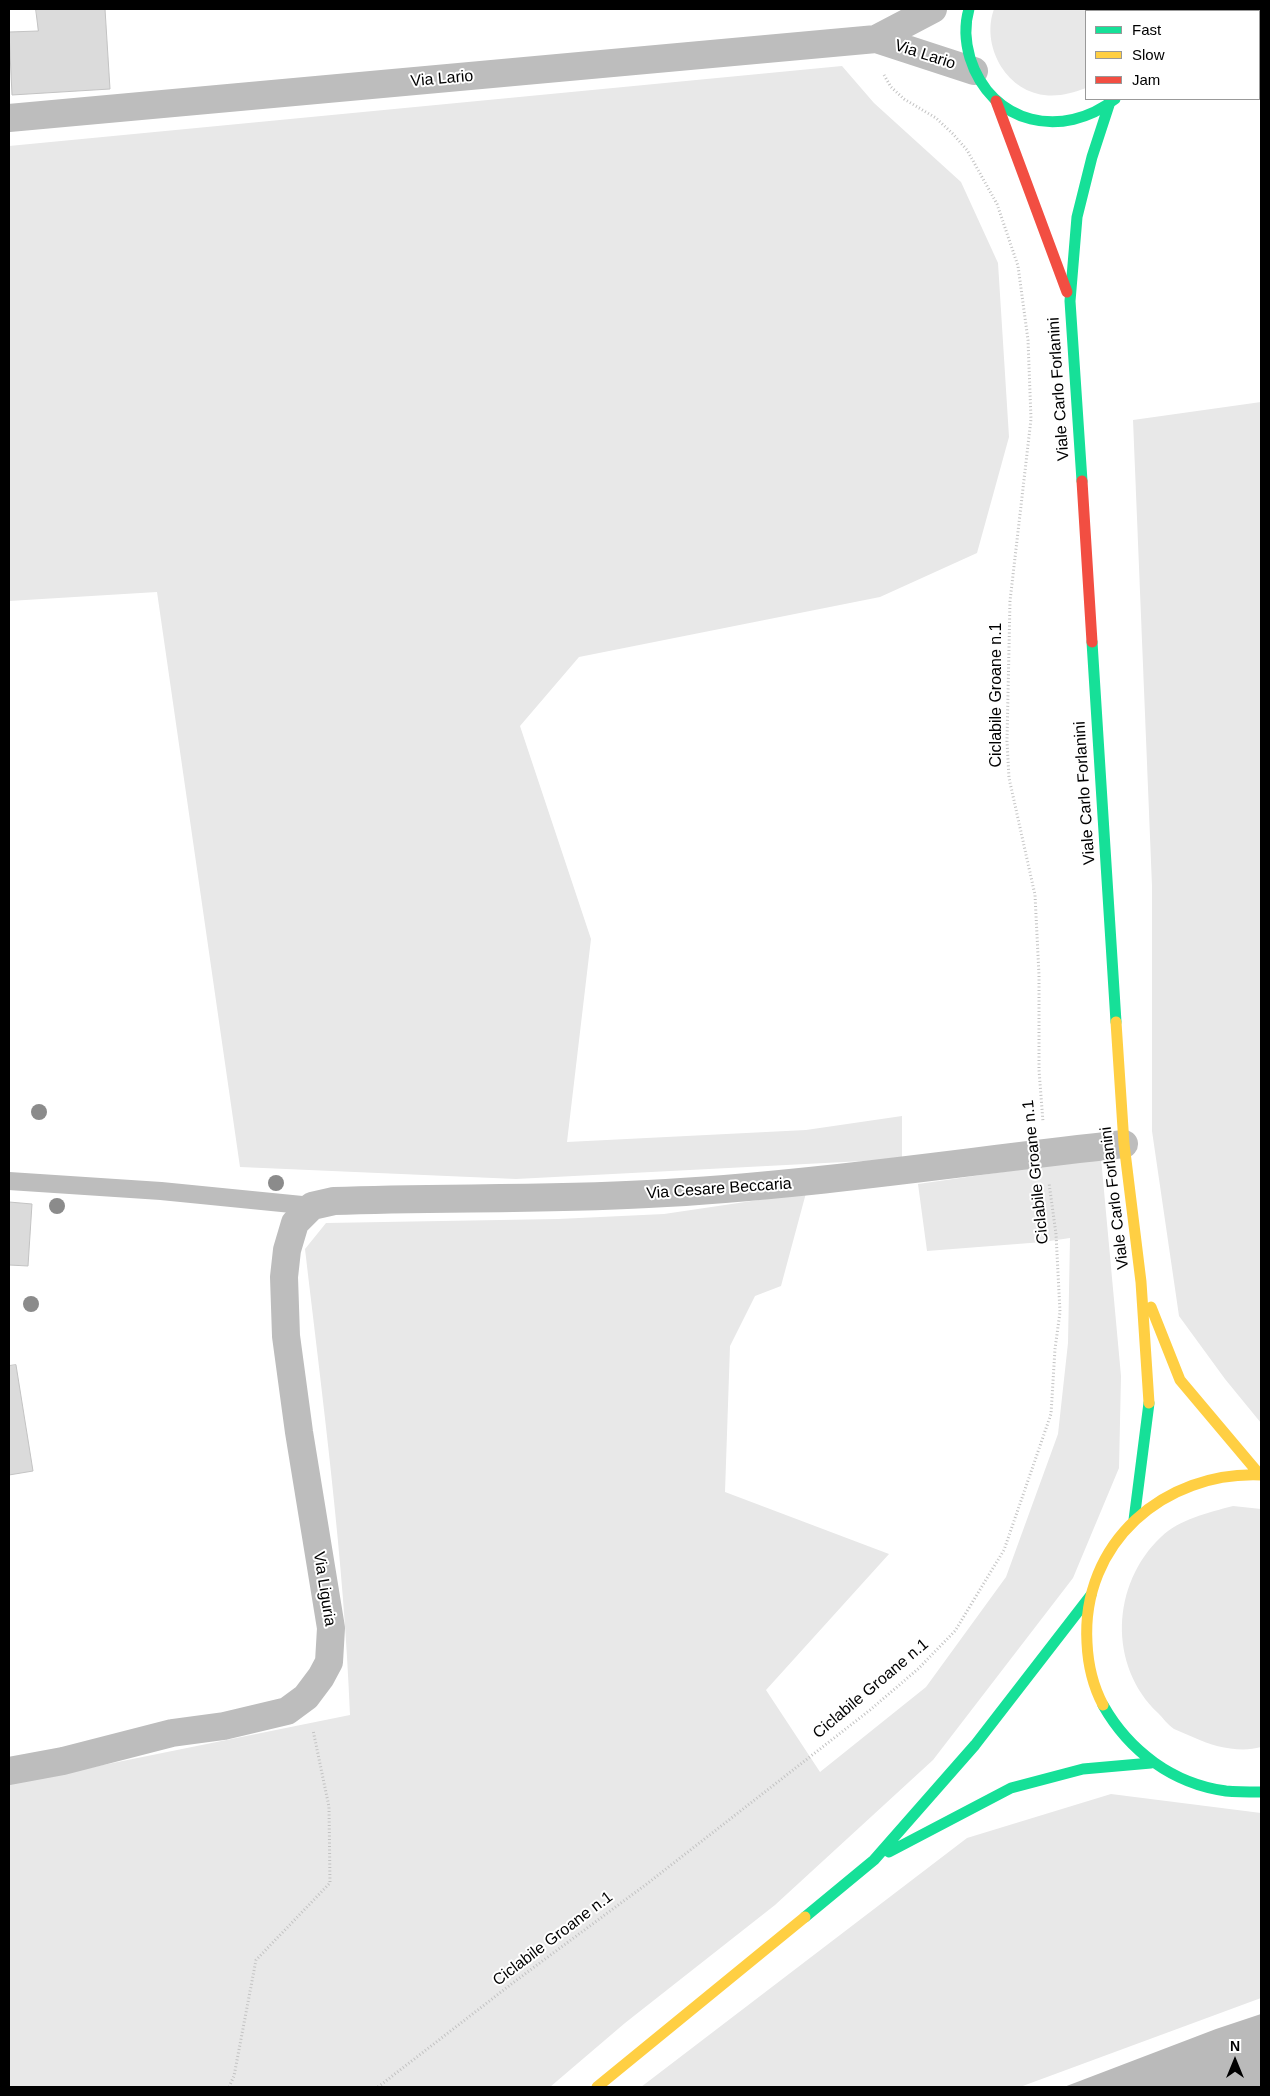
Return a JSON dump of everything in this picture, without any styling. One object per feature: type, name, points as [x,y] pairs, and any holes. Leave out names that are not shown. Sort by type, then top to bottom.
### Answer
[{"type":"street","name":"Via Lario","points":[[9,118],[876,39],[933,9]]},
{"type":"street","points":[[968,9],[965,41],[974,71],[982,86],[996,101],[1016,115],[1040,122],[1064,123],[1087,118],[1112,102]]},
{"type":"street","name":"Via Lario","points":[[876,39],[974,71]]},
{"type":"street","name":"Viale Carlo Forlanini","points":[[996,101],[1070,301]]},
{"type":"street","name":"Viale Carlo Forlanini","points":[[1112,102],[1092,157],[1077,217],[1070,301],[1124,1144],[1141,1282],[1149,1402],[1134,1520]]},
{"type":"street","name":"Via Cesare Beccaria","points":[[312,1206],[334,1201],[647,1194],[744,1188],[1124,1144]]},
{"type":"street","name":"Via Liguria","points":[[9,1772],[64,1761],[172,1733],[267,1717],[287,1711],[306,1697],[329,1662],[332,1628],[299,1432],[286,1336],[284,1277],[287,1250],[295,1223],[312,1206]]},
{"type":"street","name":"Viale Carlo Forlanini","points":[[1141,1282],[1180,1380],[1261,1475]]},
{"type":"street","points":[[1261,1475],[1233,1475],[1179,1488],[1155,1502],[1134,1520],[1115,1542],[1100,1567],[1091,1595],[1086,1626],[1087,1658],[1095,1688],[1109,1716],[1128,1742],[1151,1762],[1178,1779],[1208,1789],[1240,1794],[1261,1792]]},
{"type":"street","points":[[597,2087],[874,1860],[976,1745],[1091,1595]]},
{"type":"street","points":[[874,1860],[1011,1788],[1083,1769],[1151,1762]]},
{"type":"lane","points":[[9,1181],[161,1191],[312,1206]]},
{"type":"path","name":"Ciclabile Groane n.1","points":[[378,2087],[514,1982],[648,1883],[870,1710],[918,1669],[955,1631],[1004,1550],[1052,1414],[1055,1349],[1060,1312],[1056,1234],[1045,1152],[1039,1070],[1039,974],[1035,894],[1009,778],[1007,741],[1010,601],[1031,419],[1028,340],[1018,266],[997,204],[966,150],[953,134],[936,118],[904,99],[891,87],[883,73],[876,39]]},
{"type":"path","points":[[229,2087],[234,2076],[256,1960],[330,1883],[329,1807],[306,1697]]},
{"type":"shaded area","points":[[994,9],[1116,10],[1085,10],[1085,88],[1065,94],[1044,95],[1018,85],[999,64],[991,37]]},
{"type":"shaded area","points":[[842,66],[874,103],[961,182],[998,263],[1009,437],[977,553],[880,597],[579,657],[520,726],[591,939],[567,1142],[806,1130],[902,1116],[902,1159],[516,1179],[240,1167],[157,592],[9,601],[9,146]]},
{"type":"shaded area","points":[[1261,402],[1261,1423],[1225,1379],[1179,1316],[1152,1131],[1152,886],[1133,420]]},
{"type":"shaded area","points":[[1101,1158],[1121,1376],[1119,1468],[1073,1578],[933,1760],[775,1905],[625,2023],[550,2087],[9,2087],[9,1784],[350,1715],[338,1540],[305,1249],[326,1223],[558,1219],[664,1214],[806,1193],[781,1286],[755,1296],[730,1346],[725,1492],[889,1554],[766,1690],[820,1772],[926,1687],[1006,1577],[1058,1434],[1068,1343],[1070,1238],[1043,1242],[927,1251],[918,1184]]},
{"type":"shaded area","points":[[1233,1506],[1261,1509],[1261,1747],[1253,1749],[1236,1749],[1211,1744],[1174,1729],[1142,1694],[1130,1672],[1124,1649],[1122,1625],[1125,1601],[1132,1578],[1144,1556],[1161,1537],[1185,1521]]},
{"type":"shaded area","points":[[1111,1794],[1261,1813],[1261,1998],[1020,2087],[641,2087],[967,1838]]},
{"type":"shaded area","points":[[1261,2014],[1261,2087],[1064,2087],[1216,2029]]},
{"type":"building","points":[[36,9],[105,9],[110,89],[12,95],[9,32],[38,31]]},
{"type":"building","points":[[9,1202],[32,1204],[28,1266],[9,1265]]},
{"type":"building","points":[[16,1365],[33,1471],[9,1475],[9,1366]]},
{"type":"traffic: fast","points":[[969,9],[966,21],[966,34],[970,58],[980,81],[994,98],[1011,111],[1031,119],[1052,122],[1073,119],[1095,112],[1113,100]]},
{"type":"traffic: fast","points":[[1082,481],[1070,301],[1077,217],[1092,157],[1109,105]]},
{"type":"traffic: fast","points":[[1092,642],[1116,1022]]},
{"type":"traffic: fast","points":[[1134,1520],[1149,1403]]},
{"type":"traffic: fast","points":[[805,1917],[874,1860],[975,1745],[1091,1595]]},
{"type":"traffic: fast","points":[[1103,1705],[1114,1722],[1139,1751],[1171,1773],[1207,1787],[1226,1791],[1261,1792]]},
{"type":"traffic: fast","points":[[889,1852],[1011,1788],[1083,1769],[1151,1763]]},
{"type":"traffic: slow","points":[[1116,1022],[1124,1144],[1141,1282],[1149,1403]]},
{"type":"traffic: slow","points":[[1151,1307],[1180,1380],[1260,1475]]},
{"type":"traffic: slow","points":[[1103,1705],[1094,1683],[1089,1659],[1087,1643],[1089,1607],[1098,1574],[1114,1545],[1135,1520],[1162,1500],[1192,1486],[1225,1477],[1261,1475]]},
{"type":"traffic: slow","points":[[597,2087],[805,1917]]},
{"type":"traffic: jam","points":[[996,101],[1067,292]]},
{"type":"traffic: jam","points":[[1082,481],[1092,642]]}]
